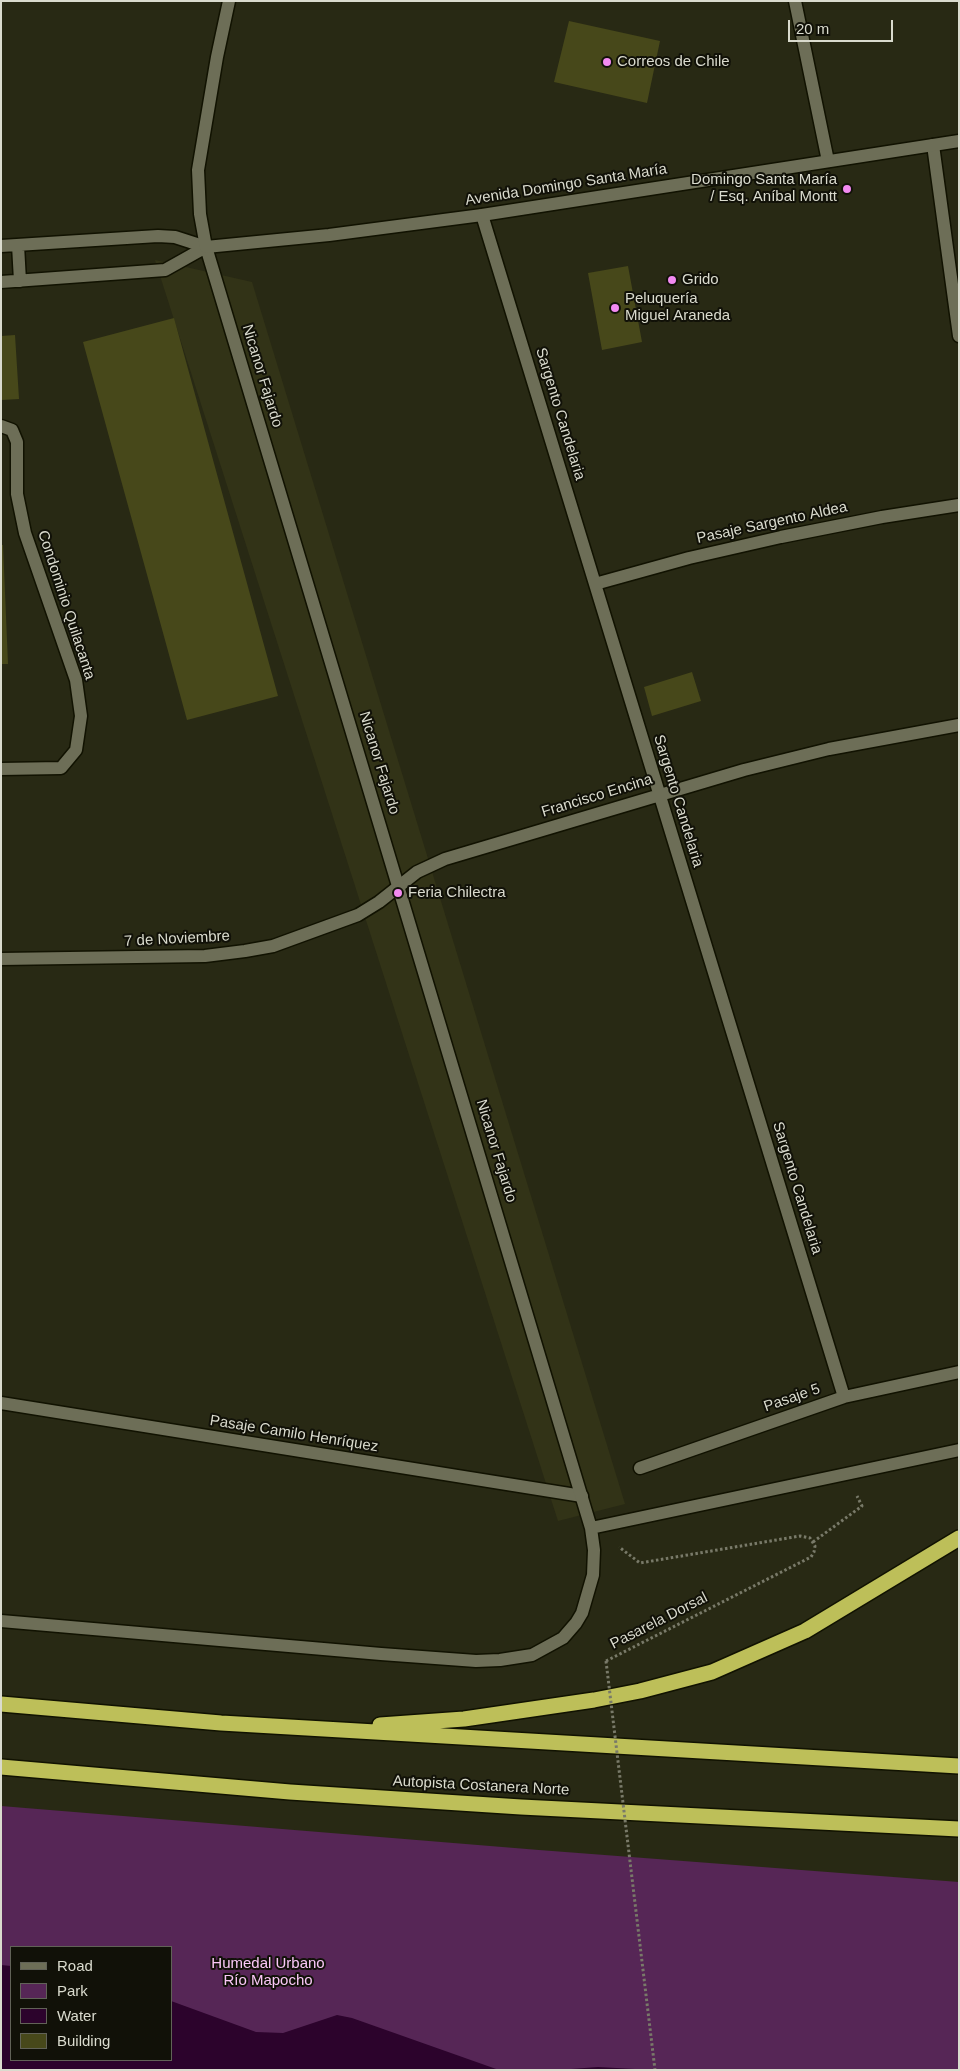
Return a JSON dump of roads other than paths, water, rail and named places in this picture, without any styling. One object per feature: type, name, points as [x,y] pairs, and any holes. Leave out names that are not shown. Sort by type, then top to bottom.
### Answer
[{"type":"highway","points":[[317,1729],[464,1719],[522,1711],[640,1691],[712,1672],[805,1631],[959,1538]]},
{"type":"highway","points":[[1,1704],[211,1723],[959,1766]]},
{"type":"highway","name":"Autopista Costanera Norte","points":[[1,1767],[290,1792],[959,1831]]},
{"type":"street","name":"Nicanor Fajardo","points":[[1,1621],[426,1658],[476,1661],[516,1658],[532,1655],[563,1638],[576,1623],[586,1603],[593,1575],[594,1550],[592,1528],[206,247],[200,214],[198,170],[217,57],[229,1]]},
{"type":"street","points":[[795,1],[828,161]]},
{"type":"street","name":"Avenida Domingo Santa María","points":[[1,246],[158,236],[175,237],[206,247],[329,235],[482,215],[959,141]]},
{"type":"street","points":[[933,145],[959,336]]},
{"type":"street","name":"Sargento Candelaria","points":[[482,215],[844,1397]]},
{"type":"street","points":[[18,245],[20,282]]},
{"type":"street","name":"Avenida Domingo Santa María","points":[[1,282],[165,270],[206,247]]},
{"type":"street","name":"Condominio Quilacanta","points":[[1,426],[12,430],[17,442],[17,494],[25,532],[76,680],[81,716],[76,750],[60,768],[1,769]]},
{"type":"street","name":"Pasaje Sargento Aldea","points":[[594,584],[689,558],[781,537],[882,517],[959,505]]},
{"type":"street","name":"Francisco Encina","points":[[400,887],[417,872],[445,859],[744,770],[829,749],[959,725]]},
{"type":"street","name":"7 de Noviembre","points":[[1,959],[205,956],[245,951],[299,937],[358,915],[400,887]]},
{"type":"street","name":"Pasaje 5","points":[[640,1468],[844,1397],[959,1372]]},
{"type":"street","name":"Pasaje Camilo Henríquez","points":[[1,1403],[582,1496]]},
{"type":"street","points":[[592,1528],[959,1450]]},
{"type":"water","points":[[1,1965],[10,1966],[10,2061],[172,2061],[172,2001],[256,2032],[283,2033],[337,2015],[352,2018],[499,2070],[1,2070]]},
{"type":"water","points":[[598,2067],[653,2070],[558,2070]]},
{"type":"place","name":"Correos de Chile","points":[[607,62]]},
{"type":"place","name":"Domingo Santa María / Esq. Aníbal Montt","points":[[847,189]]},
{"type":"place","name":"Grido","points":[[672,280]]},
{"type":"place","name":"Peluquería Miguel Araneda","points":[[615,308]]},
{"type":"place","name":"Feria Chilectra","points":[[398,893]]},
{"type":"park label","name":"Humedal Urbano Río Mapocho","points":[[268,1972]]}]
